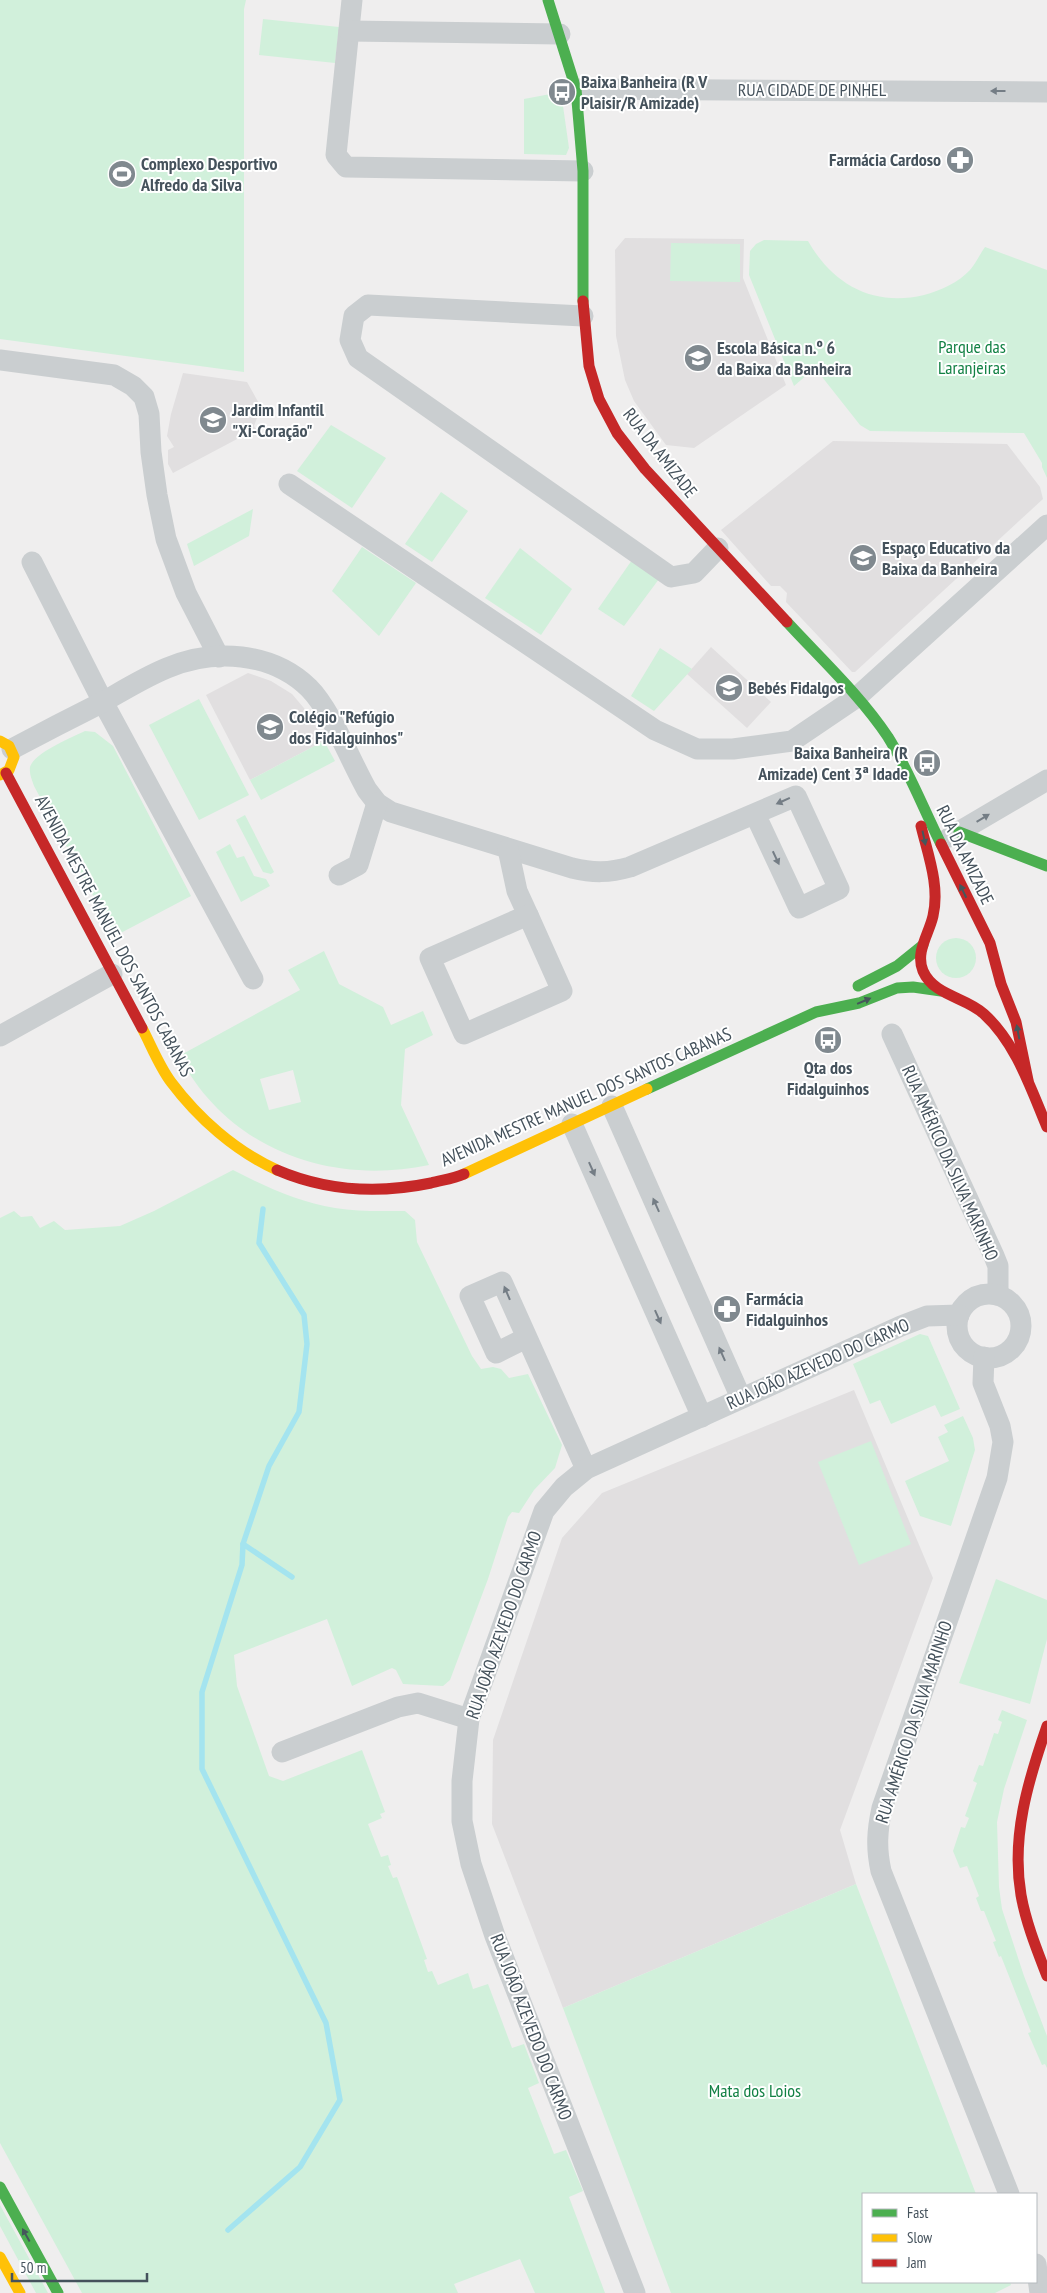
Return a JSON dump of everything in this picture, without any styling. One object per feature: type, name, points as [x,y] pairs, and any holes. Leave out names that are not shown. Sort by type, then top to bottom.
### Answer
[{"type":"main road","name":"RUA DA AMIZADE","points":[[548,0],[576,89],[583,171],[583,316],[589,366],[599,398],[617,433],[645,469],[857,697],[887,736],[941,842],[993,953],[1001,984],[1016,1022],[1028,1080]]},
{"type":"main road","name":"AVENIDA MESTRE MANUEL DOS SANTOS CABANAS","points":[[6,745],[14,762],[3,774],[170,1081],[191,1108],[219,1135],[248,1156],[283,1174],[311,1183],[371,1191],[400,1189],[457,1177],[816,1012],[859,1003],[897,988],[914,987],[946,992]]},
{"type":"main road","name":"RUA DA AMIZADE","points":[[914,790],[935,888],[934,914],[920,962],[923,971],[927,979],[984,1013],[999,1031],[1028,1080],[1047,1127]]},
{"type":"main road","points":[[959,832],[1047,866]]},
{"type":"main road","name":"RUA DA AMIZADE","points":[[968,923],[984,934]]},
{"type":"main road","points":[[816,1012],[847,992],[897,966],[940,926]]},
{"type":"main road","points":[[987,977],[993,963],[993,953]]},
{"type":"main road","points":[[946,992],[969,992]]},
{"type":"main road","points":[[1047,1726],[1026,1791],[1019,1837],[1018,1866],[1021,1895],[1027,1918],[1047,1976]]},
{"type":"main road","points":[[0,2187],[58,2293]]},
{"type":"main road","points":[[0,2257],[20,2293]]},
{"type":"street","points":[[352,0],[336,155],[346,167],[583,171]]},
{"type":"street","points":[[349,31],[560,34]]},
{"type":"street","name":"RUA CIDADE DE PINHEL","points":[[576,89],[1047,92]]},
{"type":"street","points":[[583,316],[368,305],[354,316],[350,340],[358,358],[671,576],[694,573],[718,548]]},
{"type":"street","points":[[0,360],[114,376],[133,386],[144,397],[149,414],[151,452],[166,539],[186,593],[219,656]]},
{"type":"street","points":[[289,484],[655,730],[697,750],[732,750],[792,741],[857,697],[1042,536]]},
{"type":"street","points":[[32,562],[103,702],[254,979]]},
{"type":"street","points":[[6,745],[103,702],[167,668],[192,660],[219,656],[238,656],[276,665],[310,689],[323,707],[360,778],[377,803],[391,812],[585,871],[611,872],[630,867],[796,796],[838,889],[799,908],[755,814]]},
{"type":"street","points":[[941,842],[1047,780]]},
{"type":"street","points":[[339,875],[358,864],[377,803]]},
{"type":"street","points":[[508,849],[517,891],[528,914],[562,991],[464,1034],[430,958],[528,914]]},
{"type":"street","points":[[0,1036],[112,974]]},
{"type":"street","name":"RUA AMÉRICO DA SILVA MARINHO","points":[[892,1034],[994,1256],[998,1266],[998,1295]]},
{"type":"street","points":[[612,1106],[742,1398]]},
{"type":"street","points":[[572,1124],[702,1417]]},
{"type":"street","points":[[986,1294],[998,1295],[1010,1301],[1018,1313],[1021,1326],[1018,1340],[1010,1350],[997,1357],[984,1357],[971,1352],[961,1342],[957,1329],[959,1315],[965,1305],[974,1297],[986,1294]]},
{"type":"street","name":"RUA JOÃO AZEVEDO DO CARMO","points":[[635,2293],[495,1936],[471,1864],[462,1821],[462,1781],[469,1719],[544,1511],[564,1487],[586,1469],[911,1321],[927,1316],[959,1315]]},
{"type":"street","points":[[526,1338],[586,1469]]},
{"type":"street","name":"RUA AMÉRICO DA SILVA MARINHO","points":[[984,1357],[983,1383],[1000,1426],[1002,1457],[997,1478],[882,1808],[877,1833],[877,1851],[881,1871],[1009,2193]]},
{"type":"street","points":[[282,1752],[398,1706],[418,1703],[469,1719]]},
{"type":"street","points":[[1037,2271],[1040,2293]]},
{"type":"shaded area","name":"Escola Básica n.º 6 da Baixa da Banheira","points":[[625,238],[744,239],[743,278],[786,385],[694,448],[666,445],[634,401],[625,380],[616,336],[615,250]]},
{"type":"shaded area","name":"Jardim Infantil \"Xi-Coração\"","points":[[183,373],[247,382],[261,407],[254,426],[256,429],[173,473],[168,464],[168,450],[174,447],[167,436],[171,414]]},
{"type":"shaded area","name":"Espaço Educativo da Baixa da Banheira","points":[[833,441],[1007,444],[1040,487],[1043,499],[855,672],[852,672],[786,602],[787,593],[780,586],[771,586],[721,530]]},
{"type":"shaded area","name":"Bebés Fidalgos","points":[[711,647],[771,702],[747,728],[687,674]]},
{"type":"shaded area","name":"Colégio \"Refúgio dos Fidalguinhos\"","points":[[248,673],[271,681],[292,694],[309,714],[324,741],[250,780],[206,695]]},
{"type":"shaded area","points":[[854,1390],[933,1578],[840,1830],[856,1884],[563,2008],[492,1824],[493,1740],[562,1538],[602,1493]]},
{"type":"green space","name":"Complexo Desportivo Alfredo da Silva","points":[[0,0],[246,0],[244,9],[244,372],[0,339]]},
{"type":"green space","points":[[263,19],[339,27],[335,63],[259,55]]},
{"type":"green space","points":[[561,92],[569,148],[566,155],[524,154],[524,99]]},
{"type":"green space","name":"Parque das Laranjeiras","points":[[764,240],[808,241],[830,270],[843,281],[872,295],[888,298],[924,295],[949,286],[970,270],[985,247],[1047,270],[1047,478],[1042,463],[1024,433],[870,431],[860,425],[815,368],[794,386],[749,275],[750,251],[756,244]]},
{"type":"green space","points":[[671,243],[740,244],[740,282],[670,281]]},
{"type":"green space","points":[[331,425],[386,458],[352,508],[297,471]]},
{"type":"green space","points":[[441,492],[468,511],[432,562],[405,544]]},
{"type":"green space","points":[[253,509],[249,536],[194,566],[187,544]]},
{"type":"green space","points":[[362,547],[416,583],[379,636],[332,591]]},
{"type":"green space","points":[[520,548],[572,589],[541,635],[485,598]]},
{"type":"green space","points":[[632,560],[659,579],[624,626],[598,609]]},
{"type":"green space","points":[[660,648],[692,669],[654,711],[631,696]]},
{"type":"green space","points":[[199,699],[249,795],[199,820],[149,725]]},
{"type":"green space","points":[[85,731],[95,732],[113,746],[191,896],[115,936],[34,786],[30,772],[30,767],[38,756]]},
{"type":"green space","points":[[324,741],[335,761],[261,800],[250,780]]},
{"type":"green space","points":[[245,815],[274,872],[271,874],[263,872],[236,820]]},
{"type":"green space","points":[[230,844],[237,858],[244,856],[254,876],[266,879],[270,886],[241,902],[216,852]]},
{"type":"green space","points":[[956,938],[970,944],[976,958],[970,972],[956,978],[942,972],[936,958],[942,944]]},
{"type":"green space","points":[[324,951],[339,984],[383,1007],[391,1025],[423,1011],[433,1035],[405,1049],[401,1105],[429,1165],[392,1170],[355,1170],[319,1164],[285,1153],[253,1137],[225,1115],[200,1088],[179,1056],[300,990],[288,970]],"holes":[[[293,1070],[301,1102],[269,1110],[260,1079]]]},
{"type":"green space","points":[[233,1170],[283,1193],[309,1202],[352,1210],[405,1211],[415,1220],[417,1242],[472,1356],[481,1369],[493,1367],[501,1369],[509,1378],[528,1374],[562,1445],[555,1468],[534,1490],[519,1513],[512,1512],[508,1517],[488,1579],[450,1680],[443,1686],[403,1684],[396,1670],[392,1668],[352,1686],[327,1619],[234,1655],[237,1686],[269,1776],[283,1781],[362,1750],[385,1812],[380,1814],[382,1818],[368,1824],[381,1857],[388,1855],[391,1865],[388,1866],[393,1878],[397,1877],[427,1959],[424,1960],[428,1972],[432,1971],[438,1985],[468,1973],[473,1989],[488,1984],[512,2048],[524,2044],[539,2083],[528,2088],[554,2154],[566,2150],[583,2191],[569,2197],[605,2293],[535,2293],[520,2259],[454,2284],[458,2293],[82,2293],[0,2143],[0,1218],[14,1211],[21,1217],[32,1216],[40,1228],[54,1221],[65,1230],[120,1226],[154,1211]]},
{"type":"green space","points":[[920,1334],[928,1336],[960,1409],[941,1417],[935,1405],[891,1424],[880,1400],[870,1404],[853,1364]]},
{"type":"green space","points":[[963,1416],[973,1438],[975,1450],[951,1526],[920,1516],[905,1481],[949,1461],[938,1437],[948,1432],[944,1425]]},
{"type":"green space","points":[[871,1441],[911,1544],[859,1565],[818,1462]]},
{"type":"green space","points":[[996,1579],[1047,1600],[1047,1639],[1030,1704],[959,1683]]},
{"type":"green space","points":[[1002,1710],[1027,1720],[1004,1789],[997,1822],[999,1887],[1002,1909],[1024,1976],[1047,2036],[1047,2068],[1045,2064],[1042,2065],[1028,2033],[1031,2032],[1001,1956],[999,1957],[993,1942],[996,1941],[984,1911],[981,1911],[976,1898],[979,1896],[967,1866],[960,1868],[953,1851],[961,1827],[965,1828],[969,1818],[965,1816],[977,1783],[973,1781],[979,1765],[983,1766],[994,1733],[998,1734],[1002,1722],[998,1720]]},
{"type":"green space","name":"Mata dos Loios","points":[[856,1884],[976,2193],[862,2193],[862,2283],[1010,2283],[1011,2285],[995,2293],[671,2293],[563,2008]]},
{"type":"green space","points":[[0,2205],[48,2293],[36,2293],[0,2226]]},
{"type":"waterway","points":[[228,2230],[300,2167],[340,2100],[326,2023],[202,1769],[202,1692],[242,1565],[243,1544],[269,1466],[299,1412],[307,1344],[304,1315],[259,1243],[263,1209]]},
{"type":"waterway","points":[[243,1544],[292,1577]]},
{"type":"traffic: fast","points":[[548,0],[576,89],[583,171],[583,301]]},
{"type":"traffic: fast","points":[[787,622],[853,692],[888,737],[909,776],[941,844]]},
{"type":"traffic: fast","points":[[959,832],[1047,866]]},
{"type":"traffic: fast","points":[[858,986],[897,966],[923,945]]},
{"type":"traffic: fast","points":[[647,1089],[816,1012],[859,1003],[897,988],[913,987],[941,991]]},
{"type":"traffic: fast","points":[[0,2187],[58,2293]]},
{"type":"traffic: slow","points":[[0,741],[9,746],[14,757],[9,770],[0,775]]},
{"type":"traffic: slow","points":[[142,1028],[167,1076],[205,1121],[232,1143],[277,1170]]},
{"type":"traffic: slow","points":[[464,1174],[647,1089]]},
{"type":"traffic: slow","points":[[0,2257],[20,2293]]},
{"type":"traffic: jam","points":[[583,301],[589,366],[599,399],[617,433],[645,469],[787,622]]},
{"type":"traffic: jam","points":[[6,773],[142,1028]]},
{"type":"traffic: jam","points":[[921,826],[932,871],[935,893],[933,916],[922,950],[921,964],[923,971],[935,986],[977,1008],[995,1026],[1014,1052],[1047,1127]]},
{"type":"traffic: jam","points":[[941,844],[990,943],[1001,984],[1016,1022],[1028,1080]]},
{"type":"traffic: jam","points":[[277,1170],[296,1177],[333,1186],[372,1189],[391,1189],[431,1183],[464,1174]]},
{"type":"traffic: jam","points":[[1047,1726],[1023,1809],[1018,1852],[1018,1873],[1023,1905],[1047,1976]]},
{"type":"place","name":"Baixa Banheira (R V Plaisir/R Amizade)","points":[[562,92]]},
{"type":"place","name":"Farmácia Cardoso","points":[[960,160]]},
{"type":"place","name":"Complexo Desportivo Alfredo da Silva","points":[[122,174]]},
{"type":"place","name":"Escola Básica n.º 6 da Baixa da Banheira","points":[[698,358]]},
{"type":"place","name":"Jardim Infantil \"Xi-Coração\"","points":[[213,420]]},
{"type":"place","name":"Espaço Educativo da Baixa da Banheira","points":[[863,558]]},
{"type":"place","name":"Bebés Fidalgos","points":[[729,688]]},
{"type":"place","name":"Colégio \"Refúgio dos Fidalguinhos\"","points":[[270,727]]},
{"type":"place","name":"Baixa Banheira (R Amizade) Cent 3ª Idade","points":[[927,763]]},
{"type":"place","name":"Qta dos Fidalguinhos","points":[[828,1040]]},
{"type":"place","name":"Farmácia Fidalguinhos","points":[[727,1309]]}]
